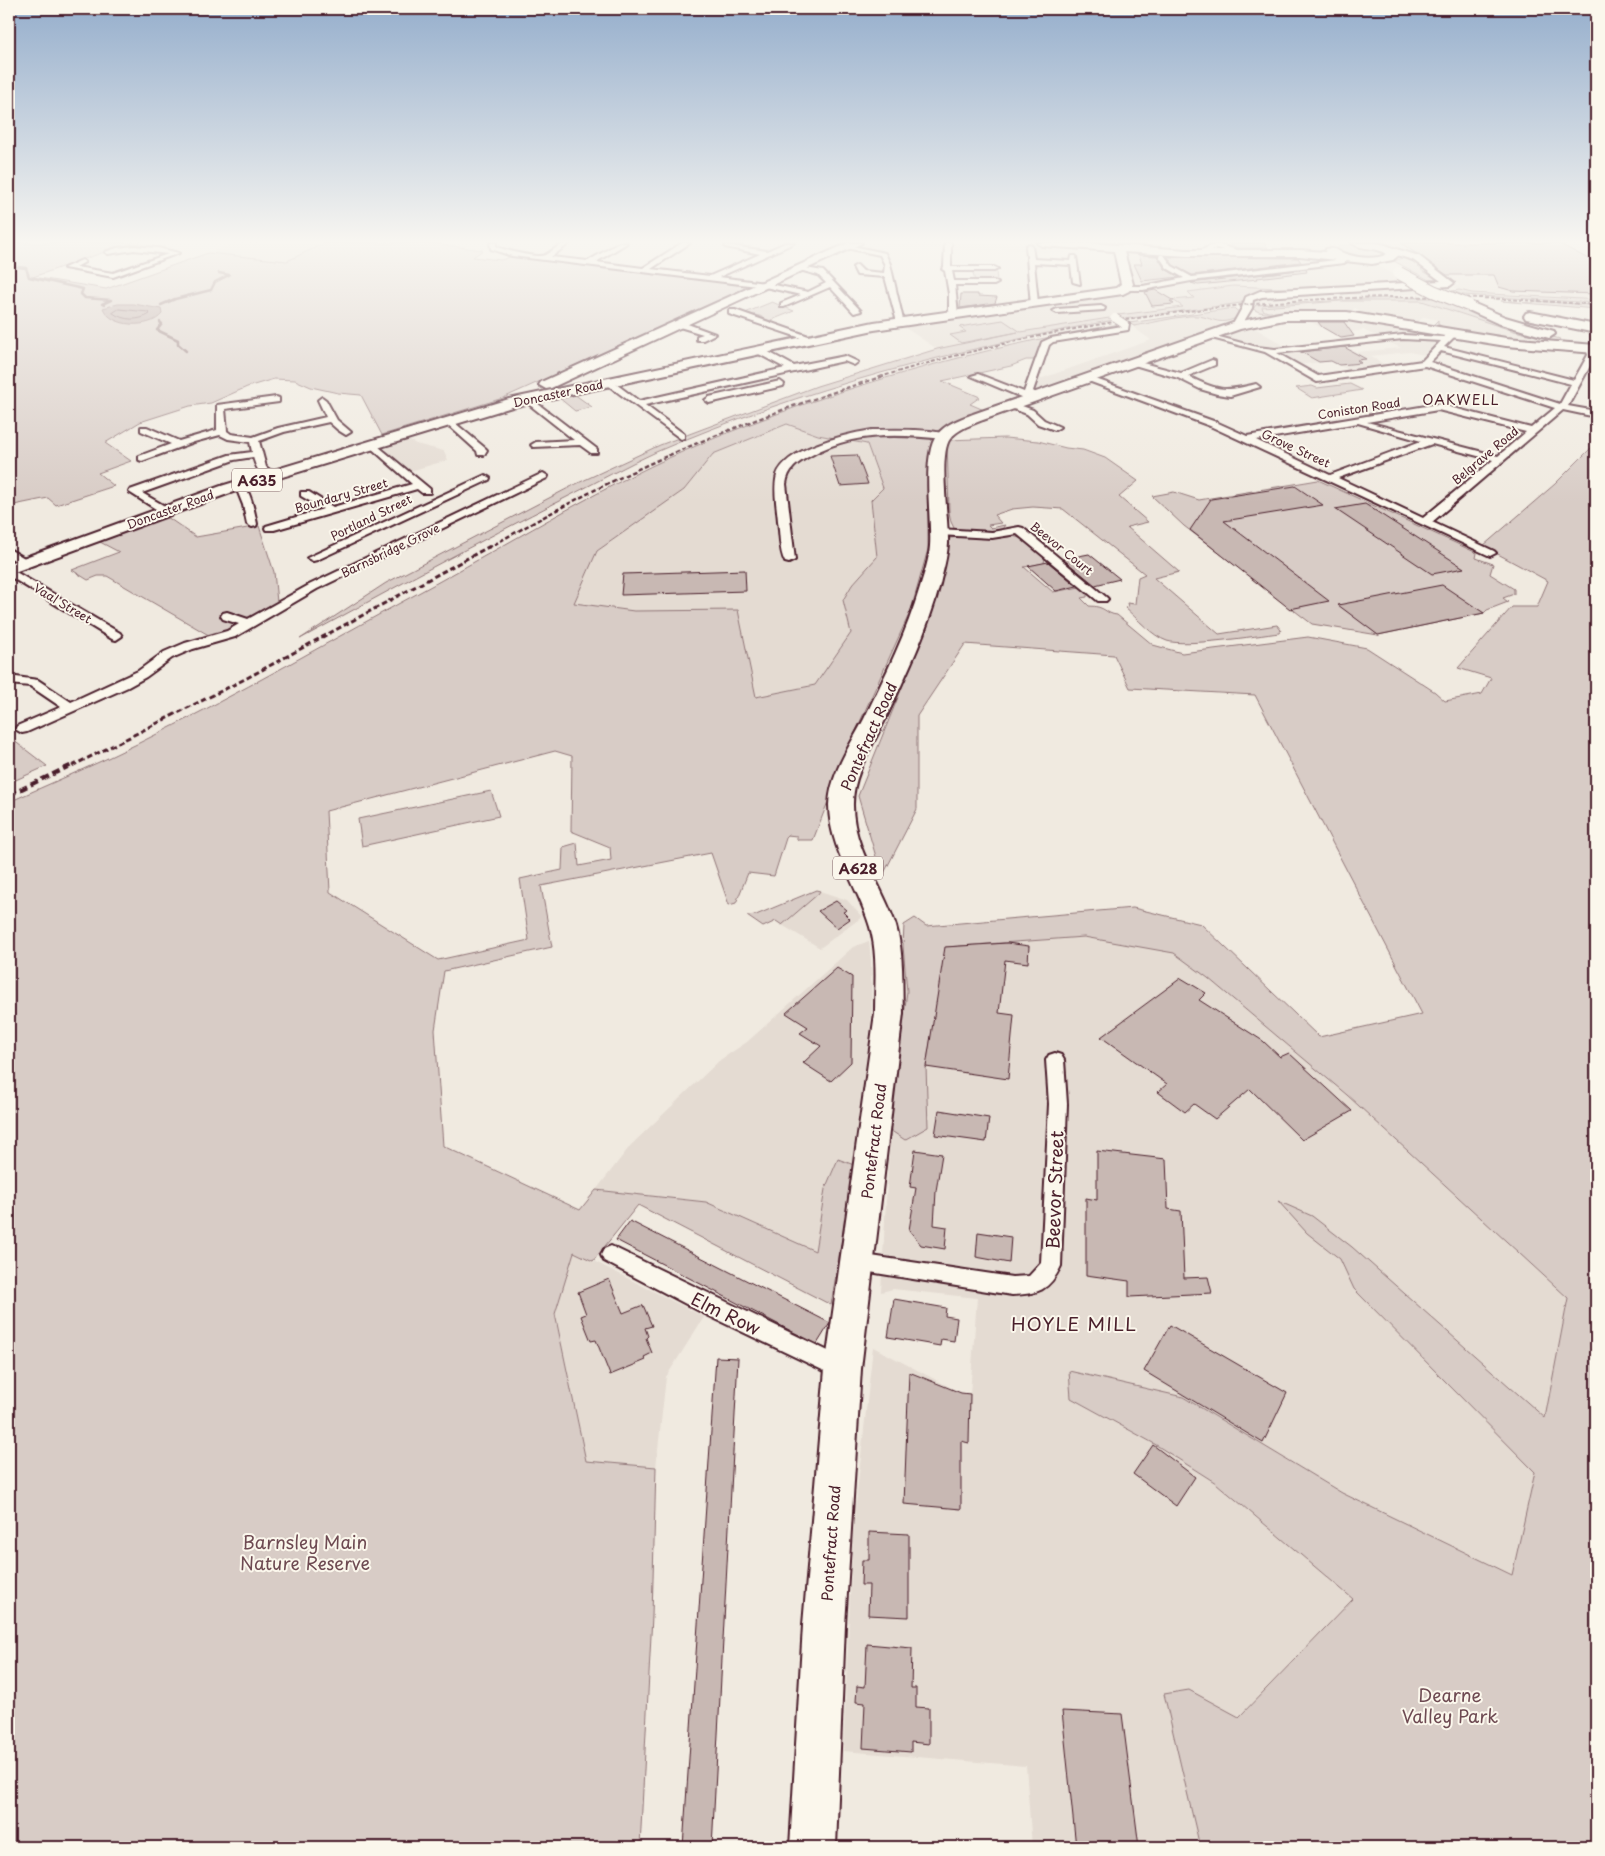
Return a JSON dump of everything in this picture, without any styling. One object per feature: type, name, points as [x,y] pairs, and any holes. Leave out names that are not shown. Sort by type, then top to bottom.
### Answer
[{"type":"highway","points":[[534,393],[667,330]]},
{"type":"highway","name":"Doncaster Road","points":[[9,570],[240,485],[509,403],[534,393],[556,394],[862,330]]},
{"type":"highway","points":[[944,436],[963,424],[1223,330]]},
{"type":"highway","points":[[1404,330],[1447,340],[1561,343],[1594,340]]},
{"type":"highway","points":[[1526,330],[1561,343]]},
{"type":"highway","points":[[1556,330],[1594,340]]},
{"type":"highway","name":"Pontefract Road","points":[[813,1847],[824,1625],[843,1370],[884,1062],[888,1013],[889,967],[883,928],[848,843],[842,818],[842,794],[854,762],[908,644],[920,614],[937,560],[939,532],[937,464],[939,446],[944,436]]},
{"type":"street","points":[[697,330],[711,334],[700,338]]},
{"type":"street","points":[[785,330],[813,339]]},
{"type":"street","points":[[1055,427],[1037,419],[1030,412],[1026,400],[1045,344],[1051,340],[1115,330]]},
{"type":"street","points":[[1208,336],[1268,351],[1284,351],[1403,338],[1447,340],[1576,383]]},
{"type":"street","points":[[1425,363],[1447,340]]},
{"type":"street","name":"Belgrave Road","points":[[1425,522],[1564,405],[1592,354],[1594,340]]},
{"type":"street","points":[[760,351],[793,369]]},
{"type":"street","points":[[1268,351],[1317,379],[1425,363],[1561,407],[1596,414]]},
{"type":"street","points":[[638,404],[845,358],[854,362]]},
{"type":"street","points":[[1134,362],[1181,376],[1203,387],[1230,393],[1256,387]]},
{"type":"street","points":[[1181,376],[1192,372],[1197,367],[1212,363]]},
{"type":"street","points":[[709,400],[783,386],[765,376]]},
{"type":"street","points":[[976,376],[1026,400]]},
{"type":"street","name":"Grove Street","points":[[1087,379],[1213,424],[1490,553]]},
{"type":"street","points":[[609,383],[681,436]]},
{"type":"street","points":[[696,391],[721,407]]},
{"type":"street","points":[[534,393],[582,442],[594,451]]},
{"type":"street","points":[[222,432],[220,407],[276,400]]},
{"type":"street","points":[[322,400],[330,419],[346,432]]},
{"type":"street","name":"Coniston Road","points":[[1246,439],[1438,407],[1533,431]]},
{"type":"street","points":[[142,458],[199,436],[222,432],[228,436],[254,440],[281,430],[330,419]]},
{"type":"street","points":[[449,421],[482,450],[481,453]]},
{"type":"street","points":[[1356,421],[1500,459]]},
{"type":"street","points":[[144,429],[179,444]]},
{"type":"street","points":[[789,560],[782,497],[782,476],[790,464],[824,444],[855,434],[890,432],[944,436]]},
{"type":"street","points":[[254,440],[261,468],[270,476]]},
{"type":"street","points":[[1330,478],[1431,441]]},
{"type":"street","points":[[536,446],[582,442]]},
{"type":"street","name":"Portland Street","points":[[373,444],[419,485],[429,493],[440,498]]},
{"type":"street","points":[[166,511],[134,492],[232,457],[256,454]]},
{"type":"street","name":"Portland Street","points":[[313,558],[485,478]]},
{"type":"street","name":"Barnsbridge Grove","points":[[22,729],[142,674],[168,655],[189,646],[231,634],[313,587],[541,480]]},
{"type":"street","points":[[240,485],[248,505],[252,524]]},
{"type":"street","name":"Boundary Street","points":[[270,528],[419,485]]},
{"type":"street","points":[[305,494],[331,510]]},
{"type":"street","name":"Beevor Court","points":[[939,532],[992,535],[1019,530],[1102,600]]},
{"type":"street","points":[[9,552],[27,563]]},
{"type":"street","name":"Vaal Street","points":[[9,570],[116,636]]},
{"type":"street","points":[[227,616],[249,624]]},
{"type":"street","points":[[9,680],[33,683],[70,707]]},
{"type":"street","name":"Beevor Street","points":[[858,1263],[1012,1286],[1034,1286],[1051,1266],[1058,1104],[1055,1060]]},
{"type":"street","name":"Elm Row","points":[[611,1255],[843,1370]]},
{"type":"shaded area","points":[[908,330],[1042,330],[937,349]]},
{"type":"shaded area","points":[[1136,330],[1216,330],[1038,391],[1035,390],[1040,379],[1151,340]]},
{"type":"shaded area","points":[[1236,330],[1258,330],[1293,351],[1344,346],[1356,352],[1401,348],[1363,330],[1346,333],[1358,339],[1347,341],[1325,330],[1413,330],[1430,332],[1428,336],[1438,342],[1425,355],[1409,352],[1370,356],[1387,366],[1350,371],[1331,361],[1297,365],[1276,353],[1217,336]]},
{"type":"shaded area","points":[[1456,330],[1510,330],[1549,339],[1552,343],[1482,335]]},
{"type":"shaded area","points":[[787,424],[818,435],[867,444],[883,488],[871,500],[877,557],[852,585],[843,600],[851,633],[815,685],[756,697],[634,611],[573,603],[597,551],[684,490],[713,454]]},
{"type":"shaded area","points":[[407,439],[416,444],[444,451],[448,460],[410,471],[386,450],[388,445]]},
{"type":"shaded area","points":[[820,891],[847,900],[862,917],[820,948],[782,925]]},
{"type":"shaded area","points":[[1087,929],[1181,940],[1208,978],[1347,1095],[1568,1298],[1535,1473],[1513,1575],[1342,1493],[1183,1397],[1069,1372],[1071,1398],[1153,1443],[1216,1483],[1353,1599],[1238,1717],[1189,1690],[1164,1694],[1200,1847],[1032,1847],[1026,1766],[843,1751],[853,1529],[873,1347],[961,1393],[970,1394],[977,1298],[893,1289],[881,1292],[890,1130],[922,945]]},
{"type":"shaded area","points":[[869,941],[872,1015],[854,1165],[838,1159],[825,1189],[815,1251],[706,1202],[596,1190],[631,1145],[720,1060],[747,1042],[853,947]]},
{"type":"shaded area","points":[[574,1251],[704,1317],[666,1377],[656,1467],[586,1461],[555,1314]]},
{"type":"green space","points":[[9,330],[654,330],[503,398],[382,435],[361,395],[338,393],[311,387],[295,380],[274,379],[247,387],[211,403],[190,406],[140,422],[105,443],[131,461],[98,473],[114,486],[56,505],[48,498],[9,506]]},
{"type":"green space","points":[[963,330],[1017,330],[1021,332],[1036,330],[1062,330],[881,373],[768,408],[711,429],[621,469],[300,639],[386,583],[576,484],[660,445],[817,386],[937,349],[1018,332],[961,343],[950,335],[966,332]]},
{"type":"green space","name":"Barnsley Main Nature Reserve","points":[[1090,330],[1103,330],[1046,340],[1040,345],[1035,360],[1026,360],[1011,366],[942,381],[980,397],[970,404],[984,410],[979,414],[937,431],[928,461],[928,549],[911,610],[854,735],[813,840],[797,840],[797,836],[787,835],[774,876],[748,873],[736,903],[729,905],[711,853],[541,886],[552,947],[444,971],[435,1030],[443,1146],[580,1210],[596,1190],[706,1202],[815,1251],[825,1189],[838,1159],[854,1165],[831,1305],[638,1205],[593,1261],[574,1252],[555,1314],[586,1461],[656,1467],[652,1616],[640,1847],[9,1847],[9,802],[121,752],[212,706],[566,510],[668,458],[754,423],[856,387],[961,357]],"holes":[[[787,424],[818,435],[867,444],[883,488],[871,500],[877,557],[852,585],[843,600],[851,633],[815,685],[756,697],[738,610],[634,611],[574,603],[597,551],[684,490],[713,454]],[[555,751],[572,756],[571,831],[610,847],[611,860],[579,866],[577,843],[563,847],[562,870],[520,879],[529,940],[438,960],[330,892],[326,811]]]},
{"type":"green space","points":[[1451,330],[1510,340],[1551,343],[1549,339],[1510,330],[1527,330],[1560,339],[1558,342],[1547,344],[1517,342]]},
{"type":"green space","points":[[1350,384],[1362,390],[1312,398],[1296,388],[1312,386],[1317,388]]},
{"type":"green space","points":[[574,394],[592,407],[575,411],[558,397]]},
{"type":"green space","points":[[1005,438],[1038,441],[1083,450],[1105,458],[1138,481],[1119,497],[1148,522],[1127,527],[1179,572],[1154,578],[1219,634],[1277,625],[1281,630],[1279,633],[1189,643],[1176,643],[1161,639],[1125,608],[1128,607],[1127,603],[1135,604],[1138,577],[1145,574],[1063,509],[1033,507],[1012,509],[994,515],[1001,523],[988,525],[991,528],[1005,525],[1002,529],[989,532],[955,530],[949,512],[947,440]]},
{"type":"green space","name":"Dearne Valley Park","points":[[1596,443],[1596,1847],[1200,1847],[1164,1694],[1189,1690],[1239,1717],[1353,1599],[1216,1483],[1153,1443],[1071,1398],[1069,1371],[1183,1397],[1342,1493],[1512,1575],[1535,1472],[1354,1289],[1340,1259],[1307,1233],[1278,1201],[1312,1216],[1352,1247],[1545,1418],[1568,1298],[1347,1095],[1208,978],[1174,953],[1084,937],[946,947],[926,1067],[928,1127],[905,1140],[890,1130],[907,991],[903,946],[904,925],[915,918],[926,926],[1133,908],[1201,924],[1319,1037],[1422,1014],[1255,695],[1130,688],[1114,655],[965,644],[917,716],[917,809],[882,877],[858,796],[931,616],[950,538],[999,538],[1013,536],[1023,539],[1045,557],[1044,563],[1024,567],[1053,592],[1080,587],[1087,594],[1087,597],[1081,598],[1089,606],[1099,607],[1117,615],[1153,645],[1182,653],[1308,637],[1367,648],[1435,692],[1445,701],[1482,694],[1491,678],[1458,668],[1512,607],[1537,607],[1548,581],[1483,546],[1555,484]]},
{"type":"green space","points":[[1318,480],[1477,553],[1476,558],[1493,564],[1490,574],[1514,589],[1514,594],[1503,598],[1508,602],[1484,613],[1378,635],[1312,624],[1184,526],[1152,496],[1174,492],[1199,500]]},
{"type":"green space","points":[[167,517],[196,537],[259,526],[274,572],[277,602],[226,633],[212,637],[107,576],[98,576],[88,580],[72,570],[119,552],[100,542]]},
{"type":"green space","points":[[9,737],[47,766],[9,783]]},
{"type":"green space","points":[[491,791],[499,816],[362,846],[358,819]]},
{"type":"green space","points":[[816,890],[820,891],[818,894],[782,925],[776,921],[763,927],[747,916],[756,915]]},
{"type":"building","points":[[1327,330],[1349,330],[1354,336],[1341,338]]},
{"type":"building","points":[[1344,347],[1366,359],[1357,360],[1361,363],[1339,365],[1331,361],[1319,362],[1301,352]]},
{"type":"building","points":[[857,455],[868,484],[840,486],[830,456]]},
{"type":"building","points":[[1295,486],[1323,505],[1224,521],[1329,601],[1290,609],[1190,530],[1211,499]]},
{"type":"building","points":[[1365,504],[1464,568],[1432,574],[1335,509]]},
{"type":"building","points":[[1089,554],[1120,579],[1095,585],[1063,559]]},
{"type":"building","points":[[1048,562],[1077,586],[1056,591],[1028,566]]},
{"type":"building","points":[[745,570],[746,591],[621,595],[623,574]]},
{"type":"building","points":[[1442,585],[1484,613],[1378,635],[1338,605]]},
{"type":"building","points":[[836,901],[847,910],[843,912],[850,919],[837,928],[818,911]]},
{"type":"building","points":[[1007,943],[1029,946],[1028,963],[1005,960],[999,1013],[1014,1015],[1008,1079],[926,1067],[945,947]]},
{"type":"building","points":[[837,968],[852,977],[851,1062],[831,1081],[803,1063],[821,1046],[800,1033],[808,1027],[786,1013]]},
{"type":"building","points":[[1181,978],[1206,993],[1199,1000],[1263,1041],[1280,1057],[1289,1053],[1352,1111],[1302,1140],[1250,1089],[1215,1119],[1194,1104],[1185,1112],[1158,1092],[1167,1084],[1101,1037]]},
{"type":"building","points":[[939,1110],[989,1118],[986,1142],[935,1135]]},
{"type":"building","points":[[915,1150],[942,1154],[936,1191],[934,1225],[947,1227],[945,1249],[921,1245],[909,1230],[916,1188],[910,1187]]},
{"type":"building","points":[[1097,1151],[1166,1159],[1168,1209],[1181,1211],[1184,1278],[1208,1277],[1212,1293],[1129,1297],[1129,1281],[1086,1275],[1086,1198],[1097,1200]]},
{"type":"building","points":[[630,1221],[830,1323],[817,1344],[793,1332],[616,1240]]},
{"type":"building","points":[[978,1232],[1011,1237],[1009,1263],[976,1257]]},
{"type":"building","points":[[609,1279],[623,1313],[643,1305],[652,1326],[645,1328],[648,1336],[646,1338],[652,1353],[644,1357],[646,1360],[610,1375],[596,1340],[591,1341],[581,1316],[586,1314],[578,1292]]},
{"type":"building","points":[[894,1299],[946,1308],[945,1316],[957,1318],[954,1341],[941,1339],[940,1346],[888,1337]]},
{"type":"building","points":[[1170,1325],[1287,1393],[1263,1443],[1144,1371]]},
{"type":"building","points":[[716,1357],[738,1358],[712,1847],[683,1847]]},
{"type":"building","points":[[909,1372],[961,1393],[970,1394],[969,1443],[961,1441],[961,1509],[904,1504]]},
{"type":"building","points":[[1153,1445],[1195,1477],[1176,1506],[1133,1474]]},
{"type":"building","points":[[869,1532],[909,1534],[909,1617],[868,1615],[869,1585],[861,1585],[862,1560],[869,1560]]},
{"type":"building","points":[[867,1644],[912,1648],[911,1688],[916,1688],[916,1707],[929,1708],[929,1744],[911,1742],[911,1752],[863,1748],[865,1703],[856,1702],[857,1686],[865,1687]]},
{"type":"building","points":[[1062,1711],[1122,1714],[1139,1847],[1076,1847]]},
{"type":"waterway","points":[[157,330],[178,340],[178,344],[186,351]]},
{"type":"railway","points":[[880,377],[1007,343],[1074,330]]},
{"type":"railway","points":[[488,548],[576,500],[667,456],[774,413],[884,376]]},
{"type":"railway","points":[[72,766],[247,678],[490,546]]},
{"type":"railway","points":[[9,795],[74,764]]},
{"type":"district","name":"OAKWELL","points":[[1461,399]]},
{"type":"district","name":"HOYLE MILL","points":[[1074,1323]]}]
